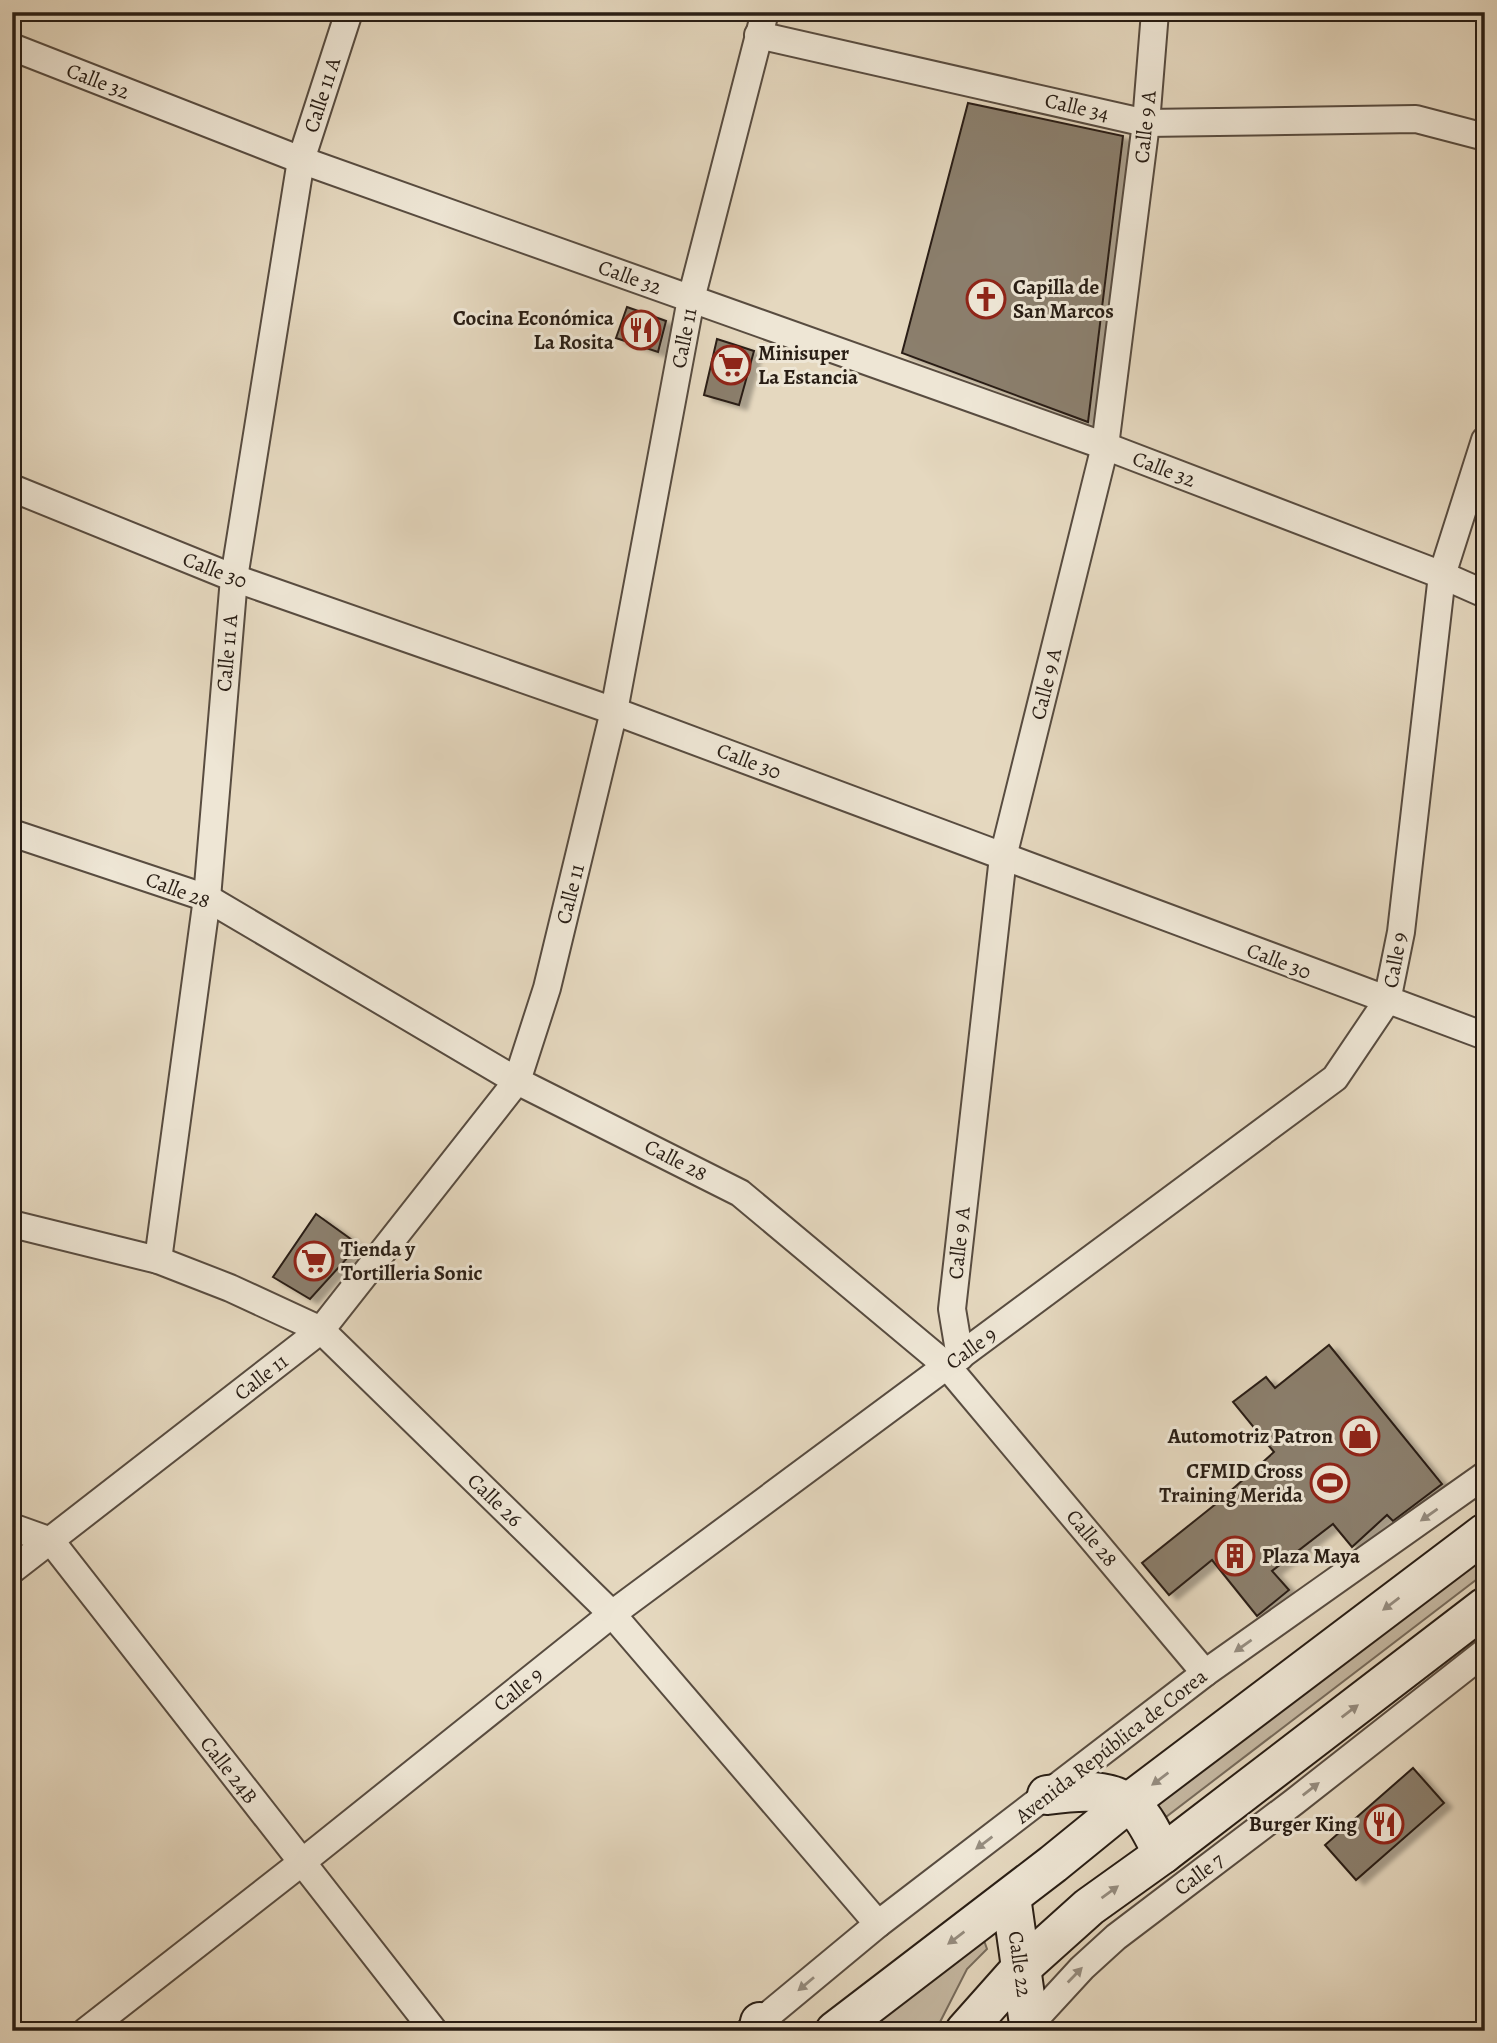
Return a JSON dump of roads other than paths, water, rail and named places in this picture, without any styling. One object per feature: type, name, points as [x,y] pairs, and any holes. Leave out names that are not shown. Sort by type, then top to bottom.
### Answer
[{"type":"main road","points":[[835,2031],[1011,1897],[1128,1803],[1485,1534]]},
{"type":"main road","points":[[965,2031],[1021,1968],[1089,1907],[1163,1854],[1485,1607]]},
{"type":"main road","points":[[1047,1795],[1084,1790],[1128,1803],[1139,1814],[1163,1854]]},
{"type":"main road","name":"Calle 22","points":[[1011,1897],[1027,2029]]},
{"type":"street","name":"Calle 11 A","points":[[158,1260],[207,898],[234,578],[301,160],[349,12]]},
{"type":"street","name":"Calle 9 A","points":[[953,1362],[952,1309],[1003,857],[1105,446],[1146,123],[1155,12]]},
{"type":"street","name":"Calle 34","points":[[762,23],[1146,123],[1416,119],[1485,137]]},
{"type":"street","name":"Calle 11","points":[[12,1570],[321,1330],[517,1081],[547,988],[614,711],[691,299],[762,23]]},
{"type":"street","name":"Calle 32","points":[[12,47],[301,160],[1105,446],[1443,575],[1485,594]]},
{"type":"street","name":"Calle 9","points":[[86,2031],[612,1614],[1335,1078],[1387,1001],[1401,932],[1443,575],[1485,440]]},
{"type":"street","name":"Calle 30","points":[[12,488],[234,578],[614,711],[1485,1036]]},
{"type":"street","name":"Calle 28","points":[[12,833],[207,898],[517,1081],[740,1193],[953,1362],[1205,1672]]},
{"type":"street","name":"Calle 26","points":[[12,1224],[158,1260],[230,1288],[321,1330],[612,1614],[878,1924]]},
{"type":"street","name":"Avenida República de Corea","points":[[756,2028],[878,1924],[1205,1672],[1485,1475]]},
{"type":"street","points":[[12,1528],[51,1541]]},
{"type":"street","name":"Calle 24B","points":[[51,1541],[434,2031]]},
{"type":"street","name":"Calle 7","points":[[1027,2029],[1082,1968],[1115,1937],[1485,1653]]},
{"type":"place","name":"Capilla de San Marcos","points":[[986,299]]},
{"type":"place","name":"Cocina Económica La Rosita","points":[[641,330]]},
{"type":"place","name":"Minisuper La Estancia","points":[[731,365]]},
{"type":"place","name":"Tienda y Tortilleria Sonic","points":[[314,1261]]},
{"type":"place","name":"Automotriz Patron","points":[[1360,1436]]},
{"type":"place","name":"CFMID Cross Training Merida","points":[[1330,1483]]},
{"type":"place","name":"Plaza Maya","points":[[1235,1556]]},
{"type":"place","name":"Burger King","points":[[1384,1824]]}]
